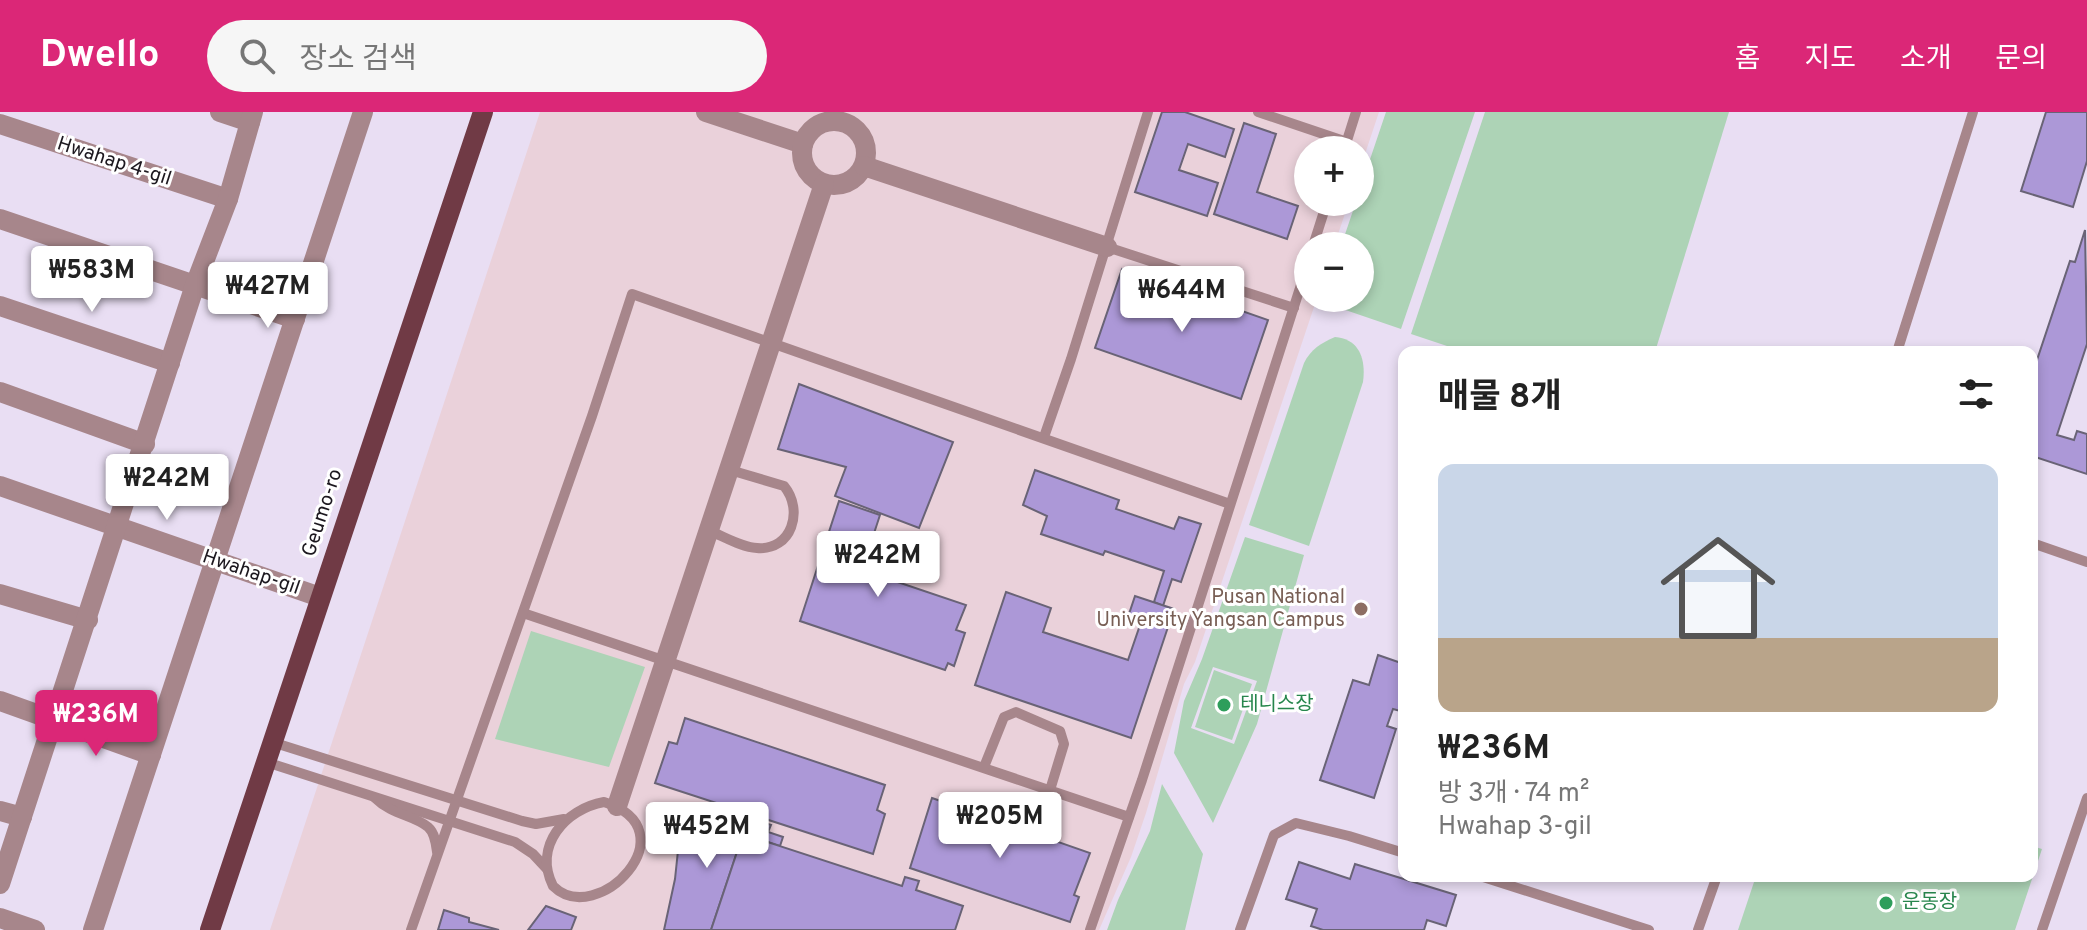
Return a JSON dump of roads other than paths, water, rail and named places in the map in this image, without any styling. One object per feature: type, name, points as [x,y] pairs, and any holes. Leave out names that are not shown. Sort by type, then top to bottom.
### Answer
[{"type":"main road","name":"Geumo-ro","points":[[210,930],[483,112]]},
{"type":"street","points":[[0,884],[195,285],[228,199],[251,117],[220,112]]},
{"type":"street","points":[[93,930],[363,112]]},
{"type":"street","points":[[706,112],[803,144]]},
{"type":"street","points":[[847,117],[866,145],[864,166],[859,174],[843,184],[824,184],[808,172],[803,163],[803,144],[815,126],[847,117]]},
{"type":"street","name":"Hwahap 4-gil","points":[[0,124],[228,199]]},
{"type":"street","points":[[864,166],[1107,247]]},
{"type":"street","points":[[617,806],[824,184]]},
{"type":"street","points":[[0,219],[295,319]]},
{"type":"street","points":[[0,306],[170,363]]},
{"type":"street","points":[[0,392],[145,444]]},
{"type":"street","name":"Hwahap-gil","points":[[0,486],[320,597]]},
{"type":"street","points":[[0,594],[88,620]]},
{"type":"street","points":[[0,701],[151,755]]},
{"type":"street","points":[[0,811],[22,817]]},
{"type":"street","points":[[0,918],[35,930]]},
{"type":"lane","points":[[1044,437],[1148,112]]},
{"type":"lane","points":[[1258,112],[1319,136]]},
{"type":"lane","points":[[1348,136],[1356,112]]},
{"type":"lane","points":[[1899,346],[1973,112]]},
{"type":"lane","points":[[1090,930],[1294,308],[1107,247]]},
{"type":"lane","points":[[411,930],[632,294],[1230,504]]},
{"type":"lane","points":[[710,531],[761,549],[772,545],[791,529],[795,514],[790,493],[784,486],[730,470]]},
{"type":"lane","points":[[2038,545],[2087,562]]},
{"type":"lane","points":[[523,613],[1129,817]]},
{"type":"lane","points":[[984,767],[1004,717],[1016,712],[1060,731],[1064,744],[1050,790]]},
{"type":"lane","points":[[272,742],[536,824],[566,819],[592,804],[604,802],[617,806],[634,825],[640,844],[640,859],[631,885]]},
{"type":"lane","points":[[266,762],[515,842],[533,854],[547,869],[558,896],[570,908]]},
{"type":"lane","points":[[371,794],[385,808],[428,827],[434,836],[438,854]]},
{"type":"lane","points":[[2042,930],[2087,798]]},
{"type":"lane","points":[[547,869],[547,850],[566,819]]},
{"type":"lane","points":[[1240,930],[1274,835],[1284,828],[1296,823],[1398,851]]},
{"type":"lane","points":[[1499,882],[1649,930]]},
{"type":"lane","points":[[1698,930],[1715,882]]},
{"type":"place","name":"Pusan National University Yangsan Campus","points":[[1361,609]]},
{"type":"place","name":"테니스장","points":[[1224,705]]},
{"type":"place","name":"운동장","points":[[1886,903]]}]
